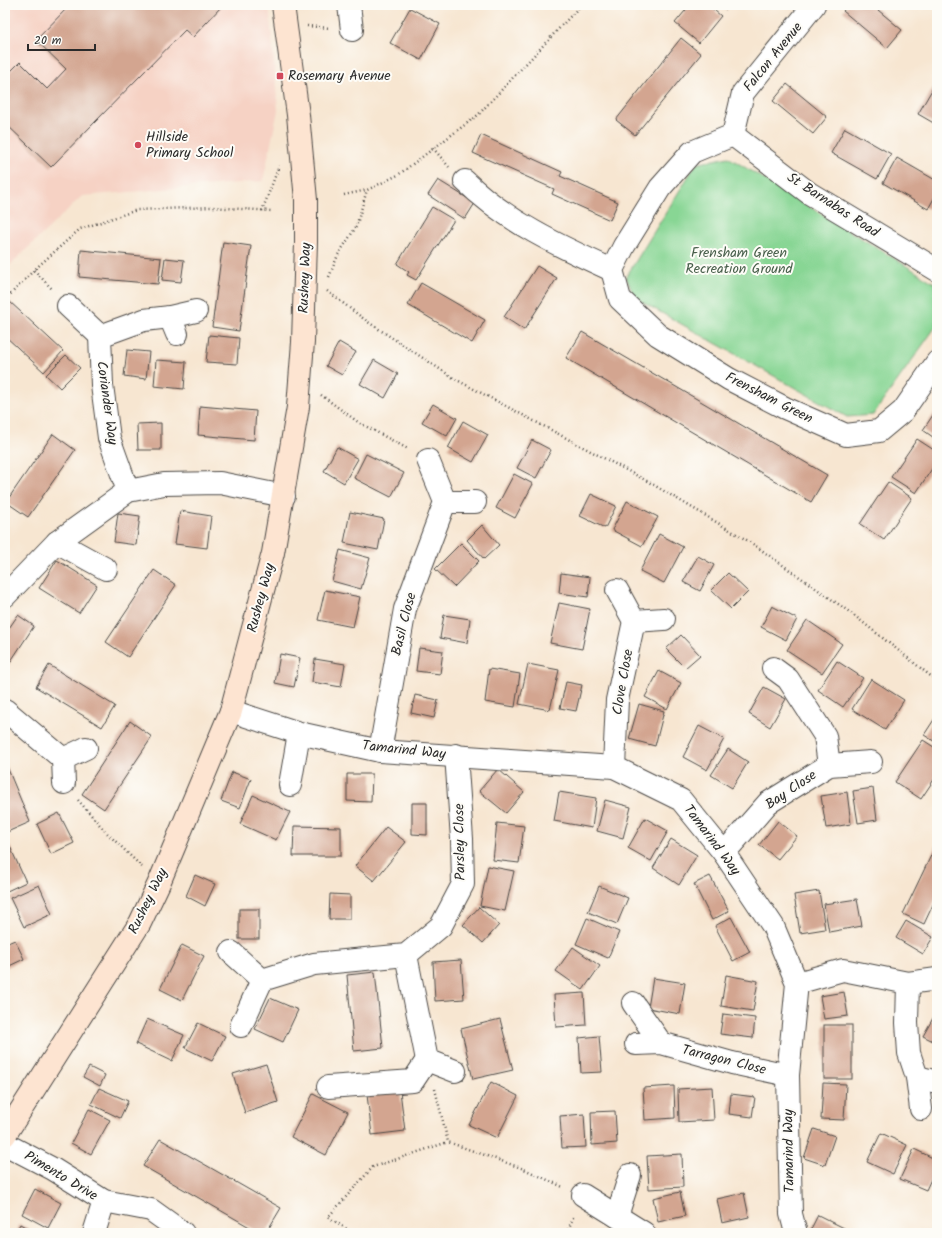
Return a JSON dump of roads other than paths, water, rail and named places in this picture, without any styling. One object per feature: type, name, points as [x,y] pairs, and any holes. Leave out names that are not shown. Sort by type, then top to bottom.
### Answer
[{"type":"street","name":"Falcon Avenue","points":[[733,135],[743,93],[814,5]]},
{"type":"street","points":[[352,30],[353,6]]},
{"type":"street","name":"Rushey Way","points":[[5,1135],[140,923],[231,711],[273,553],[284,496],[302,375],[306,242],[306,200],[285,15]]},
{"type":"street","name":"St Barnabas Road","points":[[733,135],[809,193],[937,270]]},
{"type":"street","points":[[465,181],[481,197],[518,224],[568,250],[612,270],[624,246],[660,188],[692,152],[733,135]]},
{"type":"street","name":"Frensham Green","points":[[612,270],[620,299],[658,335],[729,379],[785,408],[846,435],[879,431],[903,411],[937,362]]},
{"type":"street","points":[[68,306],[100,336],[144,320],[174,326],[196,311]]},
{"type":"street","name":"Coriander Way","points":[[100,336],[102,385],[109,438],[128,491]]},
{"type":"street","points":[[428,460],[446,502],[475,502]]},
{"type":"street","points":[[5,596],[57,542],[128,491],[164,484],[220,483],[284,496]]},
{"type":"street","name":"Basil Close","points":[[380,751],[406,609],[446,502]]},
{"type":"street","points":[[57,542],[106,569]]},
{"type":"street","points":[[617,590],[634,621],[664,619]]},
{"type":"street","name":"Clove Close","points":[[614,767],[617,700],[634,621]]},
{"type":"street","name":"Bay Close","points":[[773,668],[788,679],[825,736],[829,765]]},
{"type":"street","points":[[5,710],[63,760],[64,783]]},
{"type":"street","name":"Tamarind Way","points":[[231,711],[299,733],[380,751],[614,767],[681,800],[724,853],[774,926],[797,983],[788,1075],[791,1214],[796,1233]]},
{"type":"street","points":[[290,785],[299,733]]},
{"type":"street","points":[[63,760],[86,748]]},
{"type":"street","name":"Parsley Close","points":[[406,955],[441,926],[463,884],[462,839],[456,756]]},
{"type":"street","name":"Bay Close","points":[[724,853],[768,803],[829,765],[871,762]]},
{"type":"street","points":[[231,952],[262,980]]},
{"type":"street","points":[[241,1026],[262,980],[314,964],[406,955],[427,1060],[413,1081],[328,1087]]},
{"type":"street","points":[[797,983],[843,970],[908,983],[937,979]]},
{"type":"street","points":[[908,983],[907,1023],[909,1053],[927,1080],[921,1109]]},
{"type":"street","points":[[633,1003],[660,1043]]},
{"type":"street","name":"Tarragon Close","points":[[636,1044],[660,1043],[732,1063],[788,1075]]},
{"type":"street","points":[[427,1060],[455,1071]]},
{"type":"street","name":"Pimento Drive","points":[[5,1144],[53,1169],[104,1201],[151,1210],[183,1233]]},
{"type":"street","points":[[617,1216],[630,1175]]},
{"type":"street","points":[[583,1195],[644,1233]]},
{"type":"street","points":[[94,1233],[104,1201]]},
{"type":"place","name":"Rosemary Avenue","points":[[280,76]]},
{"type":"place","name":"Hillside Primary School","points":[[138,145]]},
{"type":"park label","name":"Frensham Green Recreation Ground","points":[[739,262]]}]
